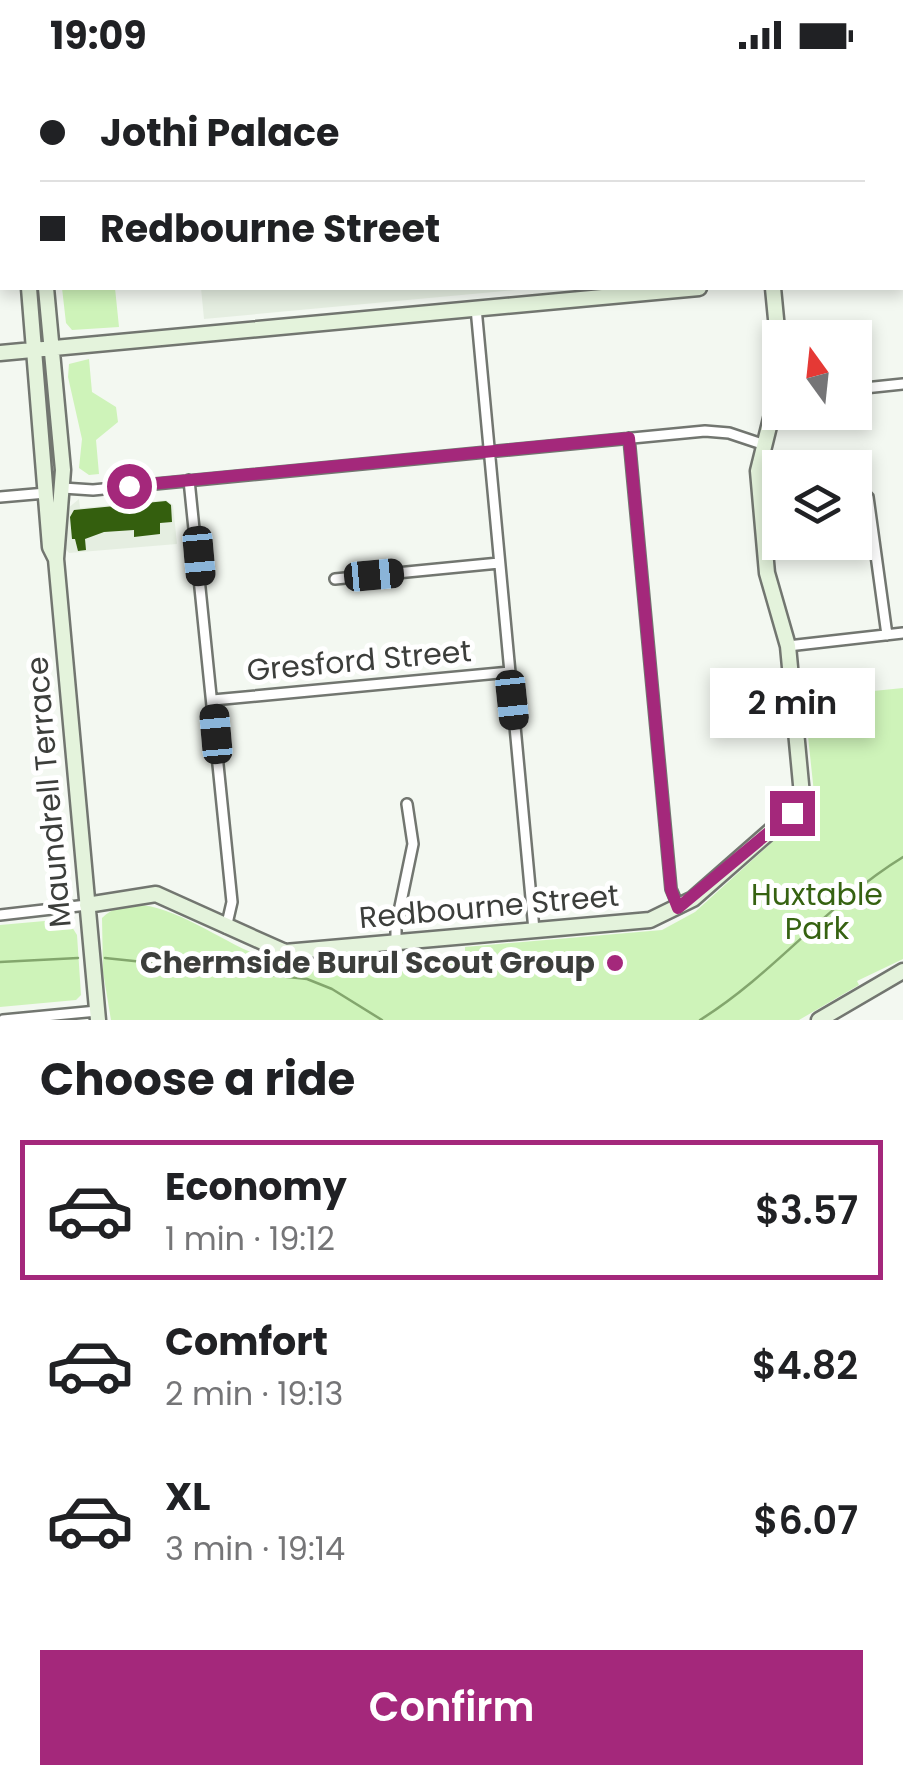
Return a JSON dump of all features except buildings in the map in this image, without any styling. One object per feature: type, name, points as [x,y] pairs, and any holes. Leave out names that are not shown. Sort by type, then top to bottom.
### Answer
[{"type":"main road","name":"Maundrell Terrace","points":[[28,290],[50,547],[56,559]]},
{"type":"main road","name":"Maundrell Terrace","points":[[46,290],[63,488],[56,559],[97,1016]]},
{"type":"main road","points":[[0,352],[677,290]]},
{"type":"main road","points":[[773,290],[776,320]]},
{"type":"main road","name":"Redbourne Street","points":[[87,905],[156,894],[278,952],[650,920],[678,908],[792,813],[800,802],[802,776],[788,646],[767,573],[758,471],[766,430]]},
{"type":"main road","points":[[819,1020],[903,971]]},
{"type":"street","points":[[476,308],[534,930]]},
{"type":"street","points":[[872,387],[903,384]]},
{"type":"street","points":[[63,488],[93,490],[714,430],[762,444]]},
{"type":"street","points":[[629,438],[671,890],[678,908]]},
{"type":"street","points":[[189,480],[232,902],[226,928]]},
{"type":"street","points":[[0,497],[46,493]]},
{"type":"street","points":[[872,526],[887,635]]},
{"type":"street","points":[[336,579],[499,563]]},
{"type":"street","points":[[788,646],[903,634]]},
{"type":"street","name":"Gresford Street","points":[[213,700],[510,672]]},
{"type":"street","points":[[396,942],[413,844],[407,804]]},
{"type":"street","points":[[0,915],[87,905]]},
{"type":"street","points":[[4,1020],[97,1016]]},
{"type":"shaded area","points":[[201,290],[516,290],[204,319]]},
{"type":"shaded area","points":[[79,499],[80,508],[166,500],[173,505],[177,544],[69,553],[65,548],[67,509]]},
{"type":"green space","points":[[62,290],[115,290],[119,327],[72,330],[66,323]]},
{"type":"green space","points":[[89,359],[92,392],[116,407],[118,422],[96,440],[99,474],[89,475],[79,468],[82,439],[68,377],[69,364]]},
{"type":"green space","name":"Huxtable Park","points":[[903,688],[903,959],[857,981],[859,985],[799,1020],[111,1020],[103,972],[102,918],[119,907],[160,909],[265,957],[302,962],[418,951],[419,965],[465,962],[465,947],[662,930],[695,912],[811,807],[814,793],[804,698]]},
{"type":"green space","points":[[67,919],[77,935],[81,995],[76,1000],[0,1007],[0,925]]},
{"type":"waterway","points":[[700,1020],[752,982],[850,895],[903,857]]},
{"type":"waterway","points":[[0,962],[78,958]]},
{"type":"waterway","points":[[105,958],[307,979],[332,989],[382,1020]]},
{"type":"place","name":"Chermside Burul Scout Group","points":[[615,963]]},
{"type":"route","points":[[129,486],[629,438],[671,890],[678,908],[792,813]]}]
